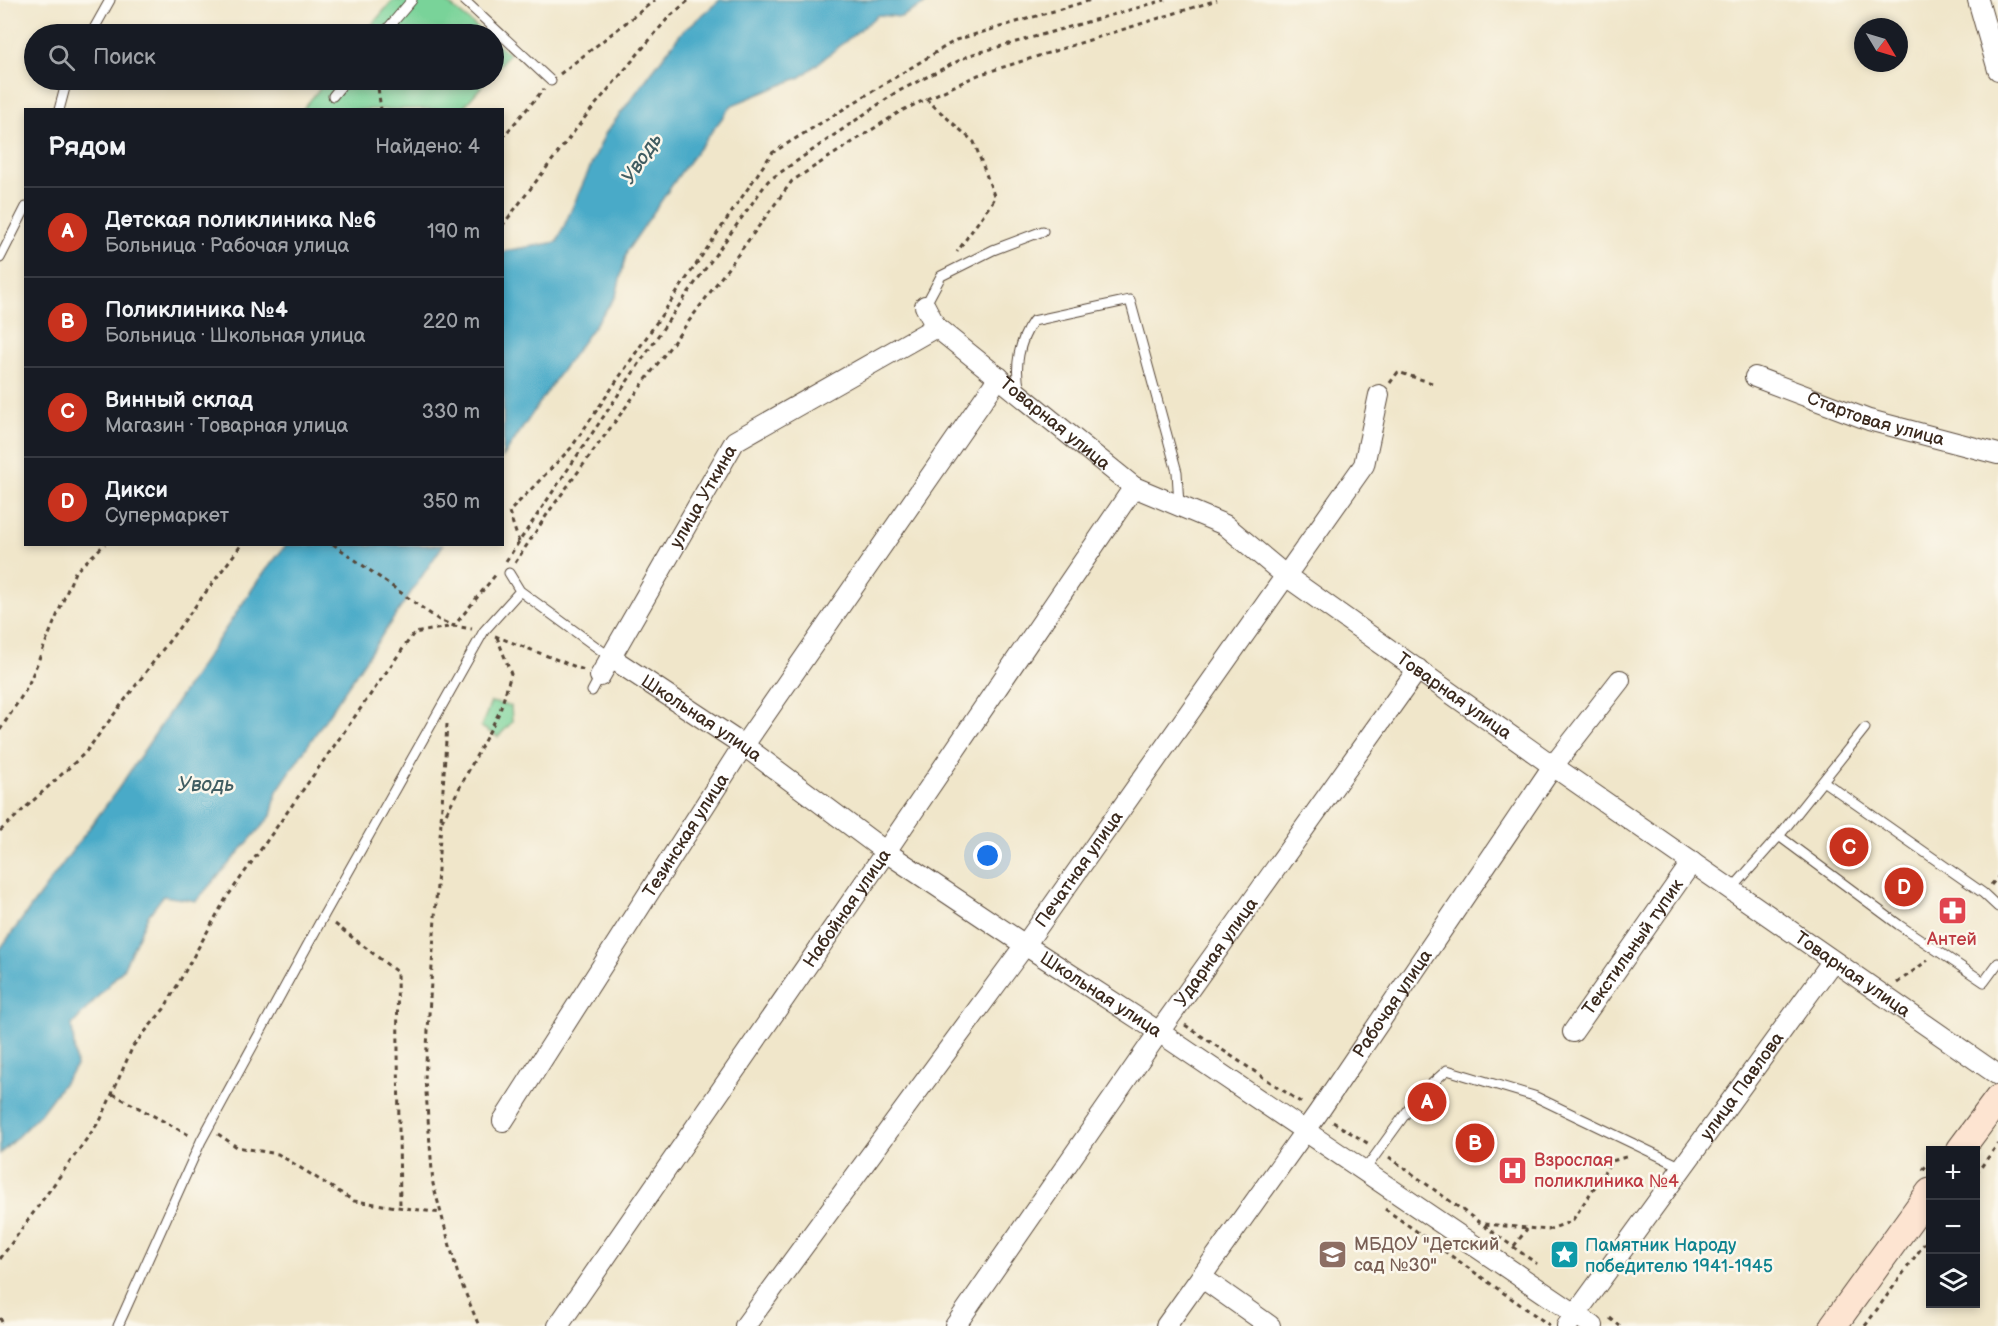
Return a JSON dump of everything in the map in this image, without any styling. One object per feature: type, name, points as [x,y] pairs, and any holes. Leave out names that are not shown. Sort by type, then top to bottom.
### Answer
[{"type":"main road","points":[[1963,1146],[1998,1099]]},
{"type":"main road","points":[[1833,1326],[1926,1198]]},
{"type":"street","points":[[1978,0],[1998,70]]},
{"type":"street","name":"Товарная улица","points":[[925,306],[936,327],[1134,487],[1225,525],[1286,576],[1552,766],[1998,1075]]},
{"type":"street","name":"улица Уткина","points":[[596,684],[735,441],[936,327]]},
{"type":"street","name":"Тезинская улица","points":[[503,1121],[743,745],[999,377]]},
{"type":"street","name":"Стартовая улица","points":[[1755,377],[1869,420],[1998,454]]},
{"type":"street","name":"Печатная улица","points":[[745,1326],[1025,945],[1364,465],[1379,396]]},
{"type":"street","name":"Набойная улица","points":[[558,1326],[886,852],[1134,487]]},
{"type":"street","name":"Школьная улица","points":[[610,657],[743,745],[886,852],[1159,1032],[1593,1326]]},
{"type":"street","name":"Ударная улица","points":[[955,1326],[1159,1032],[1418,669]]},
{"type":"street","name":"Рабочая улица","points":[[1166,1326],[1318,1113],[1552,766],[1620,680]]},
{"type":"street","name":"Текстильный тупик","points":[[1574,1032],[1692,862]]},
{"type":"street","name":"улица Павлова","points":[[1576,1313],[1832,962]]},
{"type":"street","points":[[1201,1277],[1270,1326]]},
{"type":"lane","points":[[97,24],[110,0]]},
{"type":"lane","points":[[392,24],[412,0]]},
{"type":"lane","points":[[464,0],[490,24]]},
{"type":"lane","points":[[504,37],[551,81]]},
{"type":"lane","points":[[59,108],[64,90]]},
{"type":"lane","points":[[333,96],[338,90]]},
{"type":"lane","points":[[0,258],[24,211]]},
{"type":"lane","points":[[925,306],[940,276],[993,250],[1043,231]]},
{"type":"lane","points":[[1022,395],[1017,371],[1023,335],[1033,321],[1130,300],[1177,472],[1179,506]]},
{"type":"lane","points":[[508,573],[520,591],[610,657]]},
{"type":"lane","points":[[118,1326],[201,1141],[324,915],[484,631],[520,591]]},
{"type":"lane","points":[[1731,890],[1779,836],[1864,729]]},
{"type":"lane","points":[[1823,781],[1983,893],[1998,908]]},
{"type":"lane","points":[[1779,836],[1899,925],[1984,982],[1998,963]]},
{"type":"lane","points":[[1364,1171],[1419,1095],[1448,1070],[1534,1096],[1683,1167]]},
{"type":"path","points":[[504,136],[551,81],[655,0]]},
{"type":"path","points":[[504,223],[593,107],[668,18],[689,0]]},
{"type":"path","points":[[519,543],[509,512],[571,448],[772,153],[956,40],[1091,0]]},
{"type":"path","points":[[0,1258],[101,1119],[133,1046],[164,1009],[225,900],[414,633],[454,626],[501,568],[668,321],[768,181],[895,93],[970,55],[1165,0]]},
{"type":"path","points":[[508,573],[550,510],[792,181],[901,111],[978,75],[1217,0]]},
{"type":"path","points":[[379,90],[381,108]]},
{"type":"path","points":[[926,99],[974,142],[995,198],[940,276]]},
{"type":"path","points":[[1379,396],[1398,372],[1432,383]]},
{"type":"path","points":[[0,730],[27,688],[75,572],[103,546]]},
{"type":"path","points":[[0,831],[86,753],[241,546]]},
{"type":"path","points":[[336,546],[439,620],[454,626],[484,631],[596,684]]},
{"type":"path","points":[[441,823],[500,711],[511,674],[497,637]]},
{"type":"path","points":[[448,694],[425,1079],[433,1184],[458,1275],[479,1326]]},
{"type":"path","points":[[324,915],[397,972],[400,1208]]},
{"type":"path","points":[[1880,994],[1940,952]]},
{"type":"path","points":[[1171,1016],[1318,1113],[1378,1149],[1540,1267]]},
{"type":"path","points":[[112,1093],[201,1141]]},
{"type":"path","points":[[209,1127],[237,1147],[278,1155],[354,1201],[441,1213]]},
{"type":"path","points":[[1980,1169],[1998,1144]]},
{"type":"path","points":[[1483,1224],[1548,1230],[1572,1221],[1611,1161],[1648,1150]]},
{"type":"path","points":[[1514,1246],[1528,1228]]},
{"type":"path","points":[[1865,1326],[1926,1242]]},
{"type":"path","points":[[1576,1313],[1620,1326]]},
{"type":"path","points":[[0,1318],[4,1326]]},
{"type":"green space","points":[[393,0],[444,0],[473,24],[373,24]]},
{"type":"green space","points":[[504,50],[509,54],[504,60]]},
{"type":"green space","points":[[319,90],[478,90],[463,108],[304,108]]},
{"type":"green space","points":[[491,702],[511,706],[512,722],[498,737],[481,727]]},
{"type":"water","name":"Уводь","points":[[720,0],[932,0],[901,17],[878,15],[801,77],[732,105],[681,172],[627,251],[616,296],[504,456],[504,251],[557,242],[605,134],[681,33]]},
{"type":"water","name":"Уводь","points":[[285,546],[442,546],[277,791],[271,816],[196,901],[163,896],[148,916],[123,969],[72,1025],[76,1066],[41,1113],[0,1154],[0,949],[118,789],[259,579]]},
{"type":"place","name":"Винный склад","points":[[1849,847]]},
{"type":"place","name":"Дикси","points":[[1904,887]]},
{"type":"place","name":"Антей","points":[[1952,910]]},
{"type":"place","name":"Детская поликлиника №6","points":[[1427,1102]]},
{"type":"place","name":"Поликлиника №4","points":[[1475,1143]]},
{"type":"place","name":"Взрослая поликлиника №4","points":[[1513,1170]]},
{"type":"place","name":"МБДОУ \"Детский сад №30\"","points":[[1333,1254]]},
{"type":"place","name":"Памятник Народу победителю 1941-1945","points":[[1564,1255]]}]
